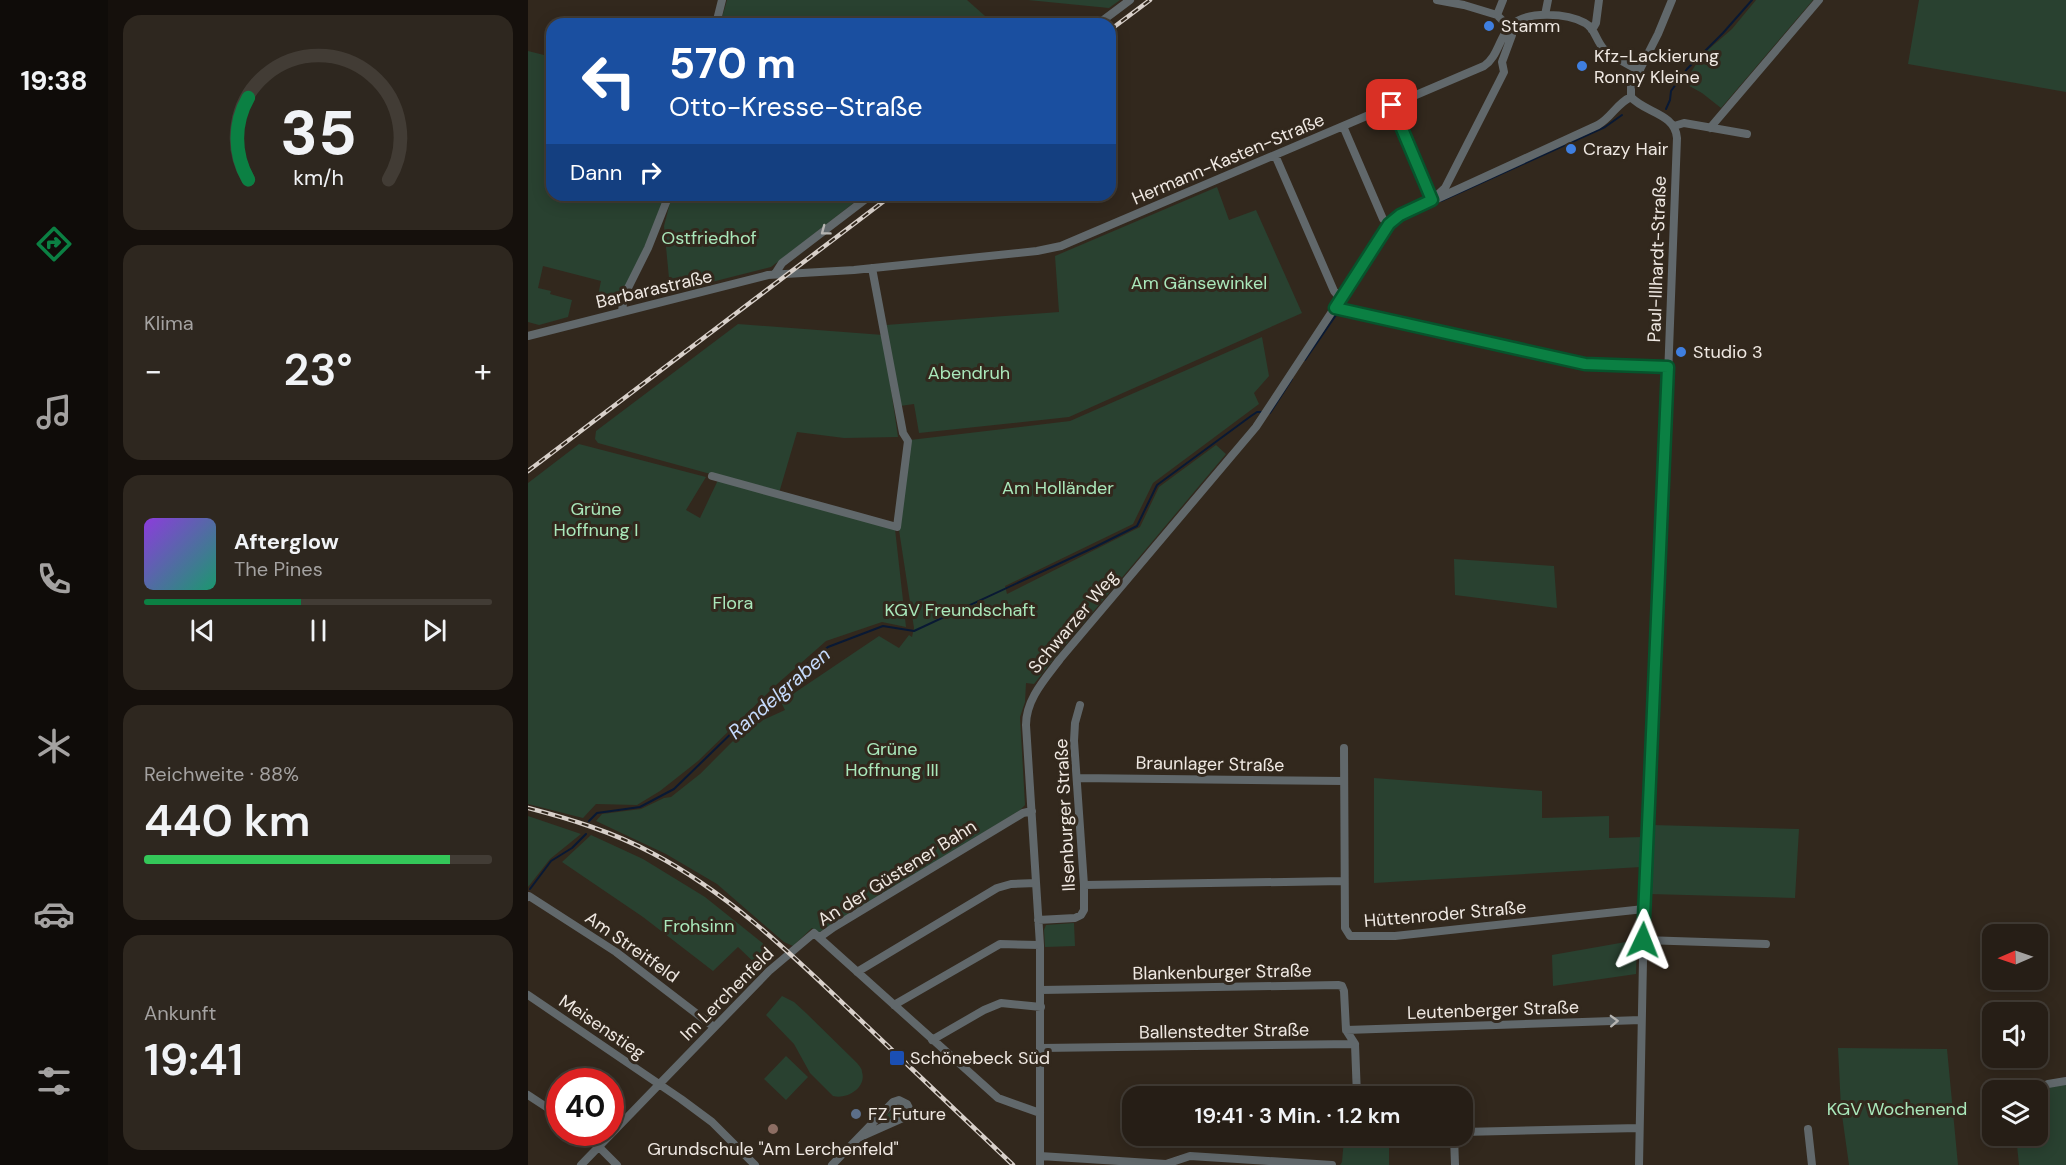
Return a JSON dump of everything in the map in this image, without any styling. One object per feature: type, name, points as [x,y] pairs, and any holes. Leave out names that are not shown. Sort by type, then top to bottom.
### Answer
[{"type":"street","points":[[718,18],[723,0]]},
{"type":"street","points":[[1106,18],[1130,0]]},
{"type":"street","points":[[1432,200],[1445,188],[1504,72],[1502,62],[1512,35],[1509,27],[1497,15],[1437,0]]},
{"type":"street","points":[[1497,15],[1503,0]]},
{"type":"street","points":[[1545,15],[1548,0]]},
{"type":"street","points":[[1592,30],[1596,23],[1599,0]]},
{"type":"street","points":[[1672,0],[1663,25],[1631,87],[1631,97],[1667,119],[1674,126],[1684,123],[1747,134]]},
{"type":"street","points":[[1710,128],[1820,0]]},
{"type":"street","points":[[1502,62],[1493,57],[1503,34],[1509,27],[1526,16],[1545,15],[1585,23],[1603,48],[1640,71]]},
{"type":"street","name":"Hermann-Kasten-Straße","points":[[788,274],[872,268],[1053,248],[1484,66],[1493,57]]},
{"type":"street","points":[[1631,97],[1620,103],[1609,118],[1599,125],[1400,215],[1389,224],[1335,308],[1585,364],[1668,367]]},
{"type":"street","points":[[1392,105],[1432,200]]},
{"type":"street","points":[[1343,126],[1383,219],[1389,224]]},
{"type":"street","name":"Paul-Illhardt-Straße","points":[[1639,1165],[1644,909],[1677,138],[1674,126]]},
{"type":"street","points":[[1275,155],[1334,291],[1341,299]]},
{"type":"street","points":[[622,311],[624,296],[648,248],[667,201]]},
{"type":"street","points":[[775,274],[782,264],[863,201]]},
{"type":"street","points":[[712,476],[897,527],[908,441],[903,433],[872,268]]},
{"type":"street","name":"Barbarastraße","points":[[528,336],[775,274],[788,274]]},
{"type":"street","name":"Schwarzer Weg","points":[[1040,1165],[1040,945],[1029,789],[1027,714],[1034,695],[1065,653],[1261,420],[1335,308]]},
{"type":"street","name":"Ilsenburger Straße","points":[[1038,920],[1075,918],[1081,915],[1085,902],[1074,741],[1075,723],[1080,705]]},
{"type":"street","points":[[1084,885],[1344,881],[1344,748]]},
{"type":"street","name":"Braunlager Straße","points":[[1077,778],[1343,781]]},
{"type":"street","name":"An der Güstener Bahn","points":[[1032,811],[1023,813],[834,927],[820,938],[998,1098],[1040,1113]]},
{"type":"street","name":"Hüttenroder Straße","points":[[1344,881],[1345,928],[1348,935],[1354,937],[1395,936],[1644,909]]},
{"type":"street","points":[[857,972],[998,888],[1011,884],[1036,883]]},
{"type":"street","name":"Am Streitfeld","points":[[529,897],[616,952],[714,1027]]},
{"type":"street","name":"Im Lerchenfeld","points":[[624,1120],[782,959],[814,933],[820,938]]},
{"type":"street","points":[[1643,940],[1766,944]]},
{"type":"street","points":[[894,1005],[996,946],[1004,944],[1040,945]]},
{"type":"street","name":"Blankenburger Straße","points":[[1041,990],[1338,985],[1342,986],[1344,991],[1346,1030],[1355,1044]]},
{"type":"street","name":"Meisenstieg","points":[[528,995],[628,1061],[712,1122],[755,1165]]},
{"type":"street","points":[[932,1040],[984,1010],[1001,1003],[1041,1007]]},
{"type":"street","name":"Leutenberger Straße","points":[[1346,1030],[1641,1020]]},
{"type":"street","points":[[1355,1044],[1357,1086]]},
{"type":"street","name":"Ballenstedter Straße","points":[[1041,1048],[1355,1044]]},
{"type":"street","points":[[2048,1084],[2066,1081]]},
{"type":"street","points":[[528,1095],[546,1107]]},
{"type":"street","points":[[832,1165],[893,1101],[899,1100],[907,1104],[909,1108],[905,1118],[860,1137]]},
{"type":"street","points":[[1473,1132],[1639,1128]]},
{"type":"street","points":[[1808,1129],[1812,1165]]},
{"type":"street","name":"Im Lerchenfeld","points":[[581,1165],[599,1146]]},
{"type":"street","points":[[601,1146],[617,1165]]},
{"type":"street","points":[[1454,1146],[1455,1165]]},
{"type":"street","points":[[1040,1156],[1166,1164],[1190,1156],[1332,1165]]},
{"type":"green space","points":[[727,0],[967,0],[987,18],[722,18]]},
{"type":"green space","points":[[1028,0],[1120,0],[1109,8]]},
{"type":"green space","points":[[1756,0],[1813,0],[1721,108],[1684,83],[1702,55],[1732,29]]},
{"type":"green space","points":[[1919,0],[2066,0],[2066,92],[1908,64]]},
{"type":"green space","points":[[528,51],[546,56],[546,201],[664,201],[643,253],[619,298],[596,305],[601,281],[543,266],[538,288],[572,300],[568,317],[539,325],[528,322]]},
{"type":"green space","points":[[1217,187],[1229,220],[1256,210],[1302,313],[1069,417],[919,433],[914,404],[900,406],[886,325],[1059,312],[1055,256]]},
{"type":"green space","name":"Ostfriedhof","points":[[670,201],[856,201],[771,267],[680,290],[669,278],[664,226]]},
{"type":"green space","points":[[738,324],[883,335],[898,437],[844,438],[797,432],[779,493],[598,443],[595,439],[596,431]]},
{"type":"green space","points":[[1262,337],[1269,376],[1254,393],[1259,404],[1153,483],[1133,524],[1005,586],[1007,594],[1140,527],[1159,487],[1216,445],[1226,454],[1034,684],[1026,683],[1025,702],[1020,717],[1025,805],[1019,811],[818,933],[812,928],[793,946],[784,942],[717,884],[666,854],[596,821],[602,814],[641,809],[671,797],[700,774],[746,728],[785,710],[781,702],[879,636],[899,648],[909,635],[912,637],[914,628],[899,530],[910,440],[1070,421]]},
{"type":"green space","points":[[579,444],[706,477],[686,510],[700,518],[718,480],[895,529],[906,627],[882,622],[826,641],[776,685],[698,761],[660,791],[637,805],[596,804],[583,818],[528,804],[528,483]]},
{"type":"green space","points":[[1454,559],[1554,566],[1557,608],[1455,595]]},
{"type":"green space","points":[[1374,778],[1542,791],[1542,818],[1609,816],[1609,838],[1642,837],[1641,867],[1374,883]]},
{"type":"green space","points":[[528,816],[581,834],[550,859],[528,887]]},
{"type":"green space","points":[[1652,825],[1799,829],[1795,898],[1649,894]]},
{"type":"green space","name":"Frohsinn","points":[[591,835],[643,859],[705,897],[776,954],[762,970],[738,947],[713,971],[643,917],[562,862]]},
{"type":"green space","points":[[1074,923],[1075,946],[1045,947],[1046,925]]},
{"type":"green space","points":[[1637,940],[1636,974],[1553,986],[1552,955]]},
{"type":"green space","points":[[782,996],[794,1002],[860,1067],[863,1078],[854,1092],[844,1096],[833,1096],[810,1073],[794,1044],[766,1015]]},
{"type":"green space","name":"KGV Wochenend","points":[[1838,1048],[1947,1049],[1958,1165],[1849,1165],[1841,1108]]},
{"type":"green space","points":[[786,1056],[808,1077],[786,1100],[764,1079]]},
{"type":"green space","points":[[2066,1082],[2066,1165],[2019,1165],[2017,1146],[2048,1146],[2048,1086]]},
{"type":"green space","points":[[898,1105],[904,1112],[889,1119],[887,1115]]},
{"type":"green space","points":[[1343,1146],[1389,1146],[1389,1165],[1340,1165]]},
{"type":"waterway","name":"Randelgraben","points":[[1666,109],[1671,91],[1687,69],[1752,0]]},
{"type":"waterway","name":"Randelgraben","points":[[1441,201],[1605,127],[1622,115]]},
{"type":"waterway","name":"Randelgraben","points":[[1405,219],[1434,204]]},
{"type":"waterway","name":"Randelgraben","points":[[1347,299],[1397,222]]},
{"type":"waterway","name":"Randelgraben","points":[[1305,360],[1336,315]]},
{"type":"waterway","name":"Randelgraben","points":[[1268,413],[1292,379]]},
{"type":"waterway","name":"Randelgraben","points":[[589,821],[597,813],[640,807],[674,789],[778,688],[828,647],[883,626],[914,631],[1137,526],[1157,485],[1251,416],[1262,412]]},
{"type":"waterway","name":"Randelgraben","points":[[530,889],[551,861],[572,848],[586,834]]},
{"type":"railway","points":[[1116,26],[1150,0]]},
{"type":"railway","points":[[528,471],[884,201]]},
{"type":"railway","points":[[528,808],[591,827],[637,845],[680,869],[732,905],[804,967],[1013,1165]]},
{"type":"place","name":"Stamm","points":[[1489,26]]},
{"type":"place","name":"Kfz-Lackierung Ronny Kleine","points":[[1582,66]]},
{"type":"place","name":"Crazy Hair","points":[[1571,149]]},
{"type":"place","name":"Studio 3","points":[[1681,352]]},
{"type":"place","name":"Schönebeck Süd","points":[[897,1058]]},
{"type":"place","name":"FZ Future","points":[[856,1114]]},
{"type":"place","name":"Grundschule \"Am Lerchenfeld\"","points":[[773,1129]]},
{"type":"route","points":[[1392,105],[1432,200],[1393,219],[1335,308],[1585,364],[1668,367],[1643,940]]},
{"type":"park label","name":"Am Gänsewinkel","points":[[1199,283]]},
{"type":"park label","name":"Abendruh","points":[[969,373]]},
{"type":"park label","name":"Am Holländer","points":[[1058,488]]},
{"type":"park label","name":"Grüne Hoffnung I","points":[[596,519]]},
{"type":"park label","name":"Flora","points":[[733,603]]},
{"type":"park label","name":"KGV Freundschaft","points":[[960,610]]},
{"type":"park label","name":"Grüne Hoffnung III","points":[[892,759]]}]
